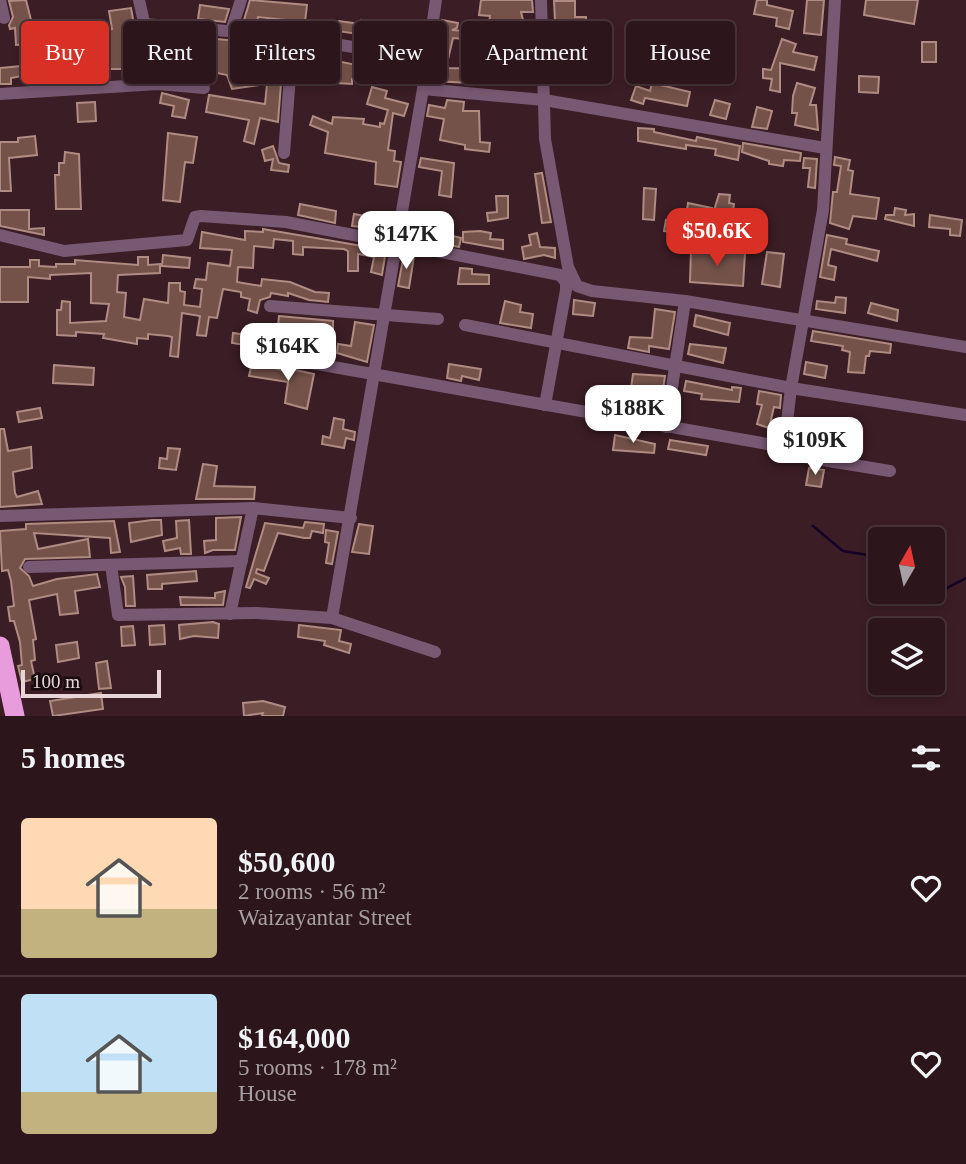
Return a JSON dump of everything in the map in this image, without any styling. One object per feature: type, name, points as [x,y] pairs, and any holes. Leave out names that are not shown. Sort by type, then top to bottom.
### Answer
[{"type":"highway","points":[[0,646],[15,716]]},
{"type":"street","points":[[0,0],[4,18]]},
{"type":"street","points":[[139,0],[144,21]]},
{"type":"street","points":[[234,21],[241,0]]},
{"type":"street","points":[[433,21],[436,0]]},
{"type":"street","points":[[541,0],[545,139],[568,267],[577,286],[592,291],[685,301],[966,348]]},
{"type":"street","points":[[784,447],[791,388],[823,210],[835,0]]},
{"type":"street","points":[[0,94],[158,84],[204,88]]},
{"type":"street","points":[[284,153],[289,84]]},
{"type":"street","points":[[332,618],[424,84]]},
{"type":"street","points":[[423,89],[544,100],[825,148]]},
{"type":"street","points":[[0,235],[64,251],[183,241],[190,235],[195,217],[201,216],[286,222],[560,275],[566,282],[566,290],[554,344],[545,405]]},
{"type":"street","points":[[666,427],[685,301]]},
{"type":"street","points":[[270,306],[438,319]]},
{"type":"street","points":[[465,325],[791,388],[966,415]]},
{"type":"street","points":[[254,353],[784,447],[792,455],[890,471]]},
{"type":"street","points":[[0,516],[253,508],[351,518]]},
{"type":"street","points":[[230,614],[253,508]]},
{"type":"street","points":[[29,567],[242,561]]},
{"type":"street","points":[[111,565],[118,615],[294,614],[332,618],[435,652]]},
{"type":"building","points":[[26,0],[31,21],[21,21],[21,45],[16,45],[15,28],[10,29],[13,17],[9,1]]},
{"type":"building","points":[[250,0],[307,5],[305,21],[258,17],[257,21],[244,20]]},
{"type":"building","points":[[481,0],[532,0],[533,12],[521,12],[523,20],[489,21],[490,16],[479,15]]},
{"type":"building","points":[[757,0],[767,0],[767,5],[793,11],[789,29],[776,26],[777,18],[754,14]]},
{"type":"building","points":[[807,0],[824,0],[821,35],[804,33]]},
{"type":"building","points":[[866,0],[918,0],[914,24],[864,15]]},
{"type":"building","points":[[554,1],[575,1],[575,17],[586,17],[586,21],[555,21]]},
{"type":"building","points":[[200,5],[229,9],[225,22],[198,19]]},
{"type":"building","points":[[131,8],[133,21],[123,21],[123,69],[109,69],[109,29],[112,29],[109,11]]},
{"type":"building","points":[[442,20],[458,23],[457,28],[452,30],[461,31],[461,39],[453,38],[447,64],[447,21]]},
{"type":"building","points":[[340,21],[354,23],[354,33],[340,31]]},
{"type":"building","points":[[216,39],[230,40],[230,83],[227,75],[216,73]]},
{"type":"building","points":[[782,39],[796,44],[793,52],[817,57],[814,70],[780,63],[780,92],[770,90],[772,79],[763,78],[763,69],[771,70]]},
{"type":"building","points":[[922,42],[936,42],[936,62],[922,62]]},
{"type":"building","points":[[340,62],[354,64],[352,84],[340,83]]},
{"type":"building","points":[[21,66],[21,76],[11,78],[11,84],[0,84],[0,68]]},
{"type":"building","points":[[447,68],[461,68],[461,82],[447,82]]},
{"type":"building","points":[[859,76],[879,77],[878,93],[859,92]]},
{"type":"building","points":[[797,83],[815,88],[810,105],[816,105],[818,130],[795,125],[797,113],[792,113]]},
{"type":"building","points":[[230,84],[267,84],[232,89]]},
{"type":"building","points":[[267,84],[281,84],[278,122],[260,118],[254,144],[244,141],[249,120],[206,112],[209,95],[265,104]]},
{"type":"building","points":[[652,84],[656,84],[690,92],[687,106],[645,98],[643,104],[631,100],[636,86],[650,91]]},
{"type":"building","points":[[372,87],[387,91],[385,98],[408,104],[404,116],[393,113],[388,150],[395,151],[394,161],[401,162],[397,187],[375,184],[376,162],[325,153],[328,132],[310,125],[313,116],[332,124],[333,117],[364,119],[363,124],[380,127],[380,123],[384,124],[388,110],[367,104]]},
{"type":"building","points":[[162,93],[189,100],[185,118],[172,116],[174,106],[160,103]]},
{"type":"building","points":[[447,100],[464,102],[463,111],[479,111],[480,142],[490,143],[489,152],[465,149],[465,145],[440,140],[444,119],[427,116],[429,105],[445,108]]},
{"type":"building","points":[[715,100],[730,104],[726,119],[710,115]]},
{"type":"building","points":[[95,102],[96,121],[78,122],[77,103]]},
{"type":"building","points":[[757,107],[772,111],[767,129],[752,127]]},
{"type":"building","points":[[638,128],[654,129],[654,132],[696,141],[697,137],[740,146],[738,160],[715,155],[716,149],[686,145],[686,149],[638,141]]},
{"type":"building","points":[[168,133],[197,137],[193,163],[185,162],[180,202],[163,200]]},
{"type":"building","points":[[35,136],[37,155],[9,158],[11,191],[0,191],[0,142],[18,142],[18,138]]},
{"type":"building","points":[[743,143],[801,153],[800,161],[784,160],[783,166],[769,164],[769,161],[742,152]]},
{"type":"building","points":[[273,146],[279,163],[289,165],[288,172],[271,170],[273,159],[265,161],[262,150]]},
{"type":"building","points":[[65,152],[79,154],[81,209],[56,209],[55,175],[59,175],[59,163],[64,163]]},
{"type":"building","points":[[835,157],[850,160],[848,170],[853,171],[850,194],[879,198],[876,219],[853,216],[849,229],[830,223],[833,192],[837,192],[841,166],[834,165]]},
{"type":"building","points":[[421,158],[454,163],[451,197],[439,195],[442,171],[419,167]]},
{"type":"building","points":[[804,158],[817,159],[815,188],[808,187],[810,168],[803,168]]},
{"type":"building","points":[[542,173],[551,222],[542,223],[535,174]]},
{"type":"building","points":[[644,188],[656,189],[654,220],[643,219]]},
{"type":"building","points":[[719,194],[730,195],[729,203],[734,204],[732,218],[713,214]]},
{"type":"building","points":[[496,196],[508,196],[508,218],[488,221],[487,213],[497,212]]},
{"type":"building","points":[[688,203],[712,208],[708,229],[721,231],[719,242],[664,231],[666,220],[685,223]]},
{"type":"building","points":[[300,204],[336,211],[335,223],[298,215]]},
{"type":"building","points":[[895,208],[906,210],[905,215],[914,214],[914,226],[885,219],[886,215],[894,215]]},
{"type":"building","points":[[0,210],[29,210],[29,229],[44,228],[44,235],[0,226]]},
{"type":"building","points":[[380,213],[393,215],[391,225],[384,224],[383,230],[352,226],[354,214],[380,219]]},
{"type":"building","points":[[930,215],[962,220],[960,236],[950,235],[950,229],[929,227]]},
{"type":"building","points":[[408,225],[461,238],[459,247],[407,236]]},
{"type":"building","points":[[263,229],[386,250],[382,275],[371,272],[374,257],[358,254],[358,271],[348,271],[348,251],[344,249],[303,247],[303,255],[293,254],[293,241],[274,239],[273,248],[254,246],[253,268],[238,267],[237,282],[261,286],[262,279],[290,282],[315,292],[329,293],[328,302],[309,300],[288,293],[288,296],[271,293],[270,297],[260,300],[257,313],[248,310],[250,299],[241,297],[241,292],[223,289],[217,318],[209,317],[206,336],[197,335],[200,316],[182,313],[178,357],[170,356],[172,337],[168,336],[148,334],[148,339],[137,338],[137,344],[103,338],[104,334],[76,332],[76,336],[57,335],[57,310],[61,310],[62,301],[70,302],[70,323],[106,321],[109,304],[91,303],[91,273],[50,275],[50,279],[28,277],[28,302],[0,302],[0,267],[30,267],[30,260],[39,260],[39,266],[56,267],[56,264],[75,264],[75,260],[138,265],[138,257],[148,257],[148,265],[160,264],[160,273],[118,275],[117,292],[126,293],[124,317],[140,320],[144,299],[168,303],[169,283],[180,283],[180,291],[185,292],[184,305],[200,307],[202,289],[194,288],[196,279],[206,280],[208,263],[230,266],[232,250],[200,248],[202,232],[245,240],[245,231],[263,232]]},
{"type":"building","points":[[463,232],[491,233],[490,239],[503,240],[503,249],[463,242]]},
{"type":"building","points":[[537,233],[540,247],[555,248],[555,258],[544,255],[524,259],[522,247],[531,245],[529,235]]},
{"type":"building","points":[[827,235],[847,239],[846,244],[879,251],[877,261],[831,249],[828,265],[836,267],[834,280],[820,277]]},
{"type":"building","points":[[691,250],[745,253],[743,286],[690,282]]},
{"type":"building","points":[[767,252],[784,254],[780,287],[762,284]]},
{"type":"building","points":[[404,254],[414,256],[409,288],[398,286]]},
{"type":"building","points":[[163,255],[190,258],[189,268],[162,266]]},
{"type":"building","points":[[460,268],[472,269],[472,274],[489,275],[489,284],[458,284]]},
{"type":"building","points":[[836,297],[846,298],[845,313],[816,309],[817,301],[835,303]]},
{"type":"building","points":[[574,300],[595,303],[593,316],[573,314]]},
{"type":"building","points":[[505,301],[521,305],[520,312],[533,314],[531,328],[500,323]]},
{"type":"building","points":[[871,303],[898,310],[897,321],[868,313]]},
{"type":"building","points":[[655,309],[675,312],[669,349],[649,346],[649,352],[628,348],[630,337],[652,338]]},
{"type":"building","points":[[696,315],[730,323],[728,335],[694,326]]},
{"type":"building","points":[[279,316],[333,321],[333,330],[322,330],[321,334],[311,332],[309,346],[326,349],[324,357],[232,343],[233,333],[260,337],[261,326],[271,327],[270,341],[291,341],[293,328],[278,326]]},
{"type":"building","points":[[355,322],[374,325],[367,362],[337,353],[338,344],[351,346]]},
{"type":"building","points":[[813,331],[891,344],[890,353],[870,351],[869,356],[866,356],[864,373],[848,372],[850,352],[842,350],[843,346],[811,341]]},
{"type":"building","points":[[690,344],[726,348],[723,363],[688,354]]},
{"type":"building","points":[[252,362],[285,371],[286,368],[314,374],[307,409],[285,403],[288,382],[249,376]]},
{"type":"building","points":[[806,362],[827,366],[825,378],[804,374]]},
{"type":"building","points":[[449,364],[481,369],[479,380],[462,376],[461,381],[447,378]]},
{"type":"building","points":[[54,365],[94,368],[93,385],[53,383]]},
{"type":"building","points":[[633,374],[665,376],[659,416],[639,412],[642,390],[631,388]]},
{"type":"building","points":[[686,381],[732,390],[732,387],[741,388],[739,402],[701,399],[702,394],[684,391]]},
{"type":"building","points":[[759,391],[781,395],[780,408],[774,407],[769,428],[757,424],[762,405],[757,404]]},
{"type":"building","points":[[40,408],[42,418],[19,422],[17,412]]},
{"type":"building","points":[[334,418],[344,420],[343,429],[355,432],[354,440],[346,438],[344,448],[322,444],[323,436],[330,438]]},
{"type":"building","points":[[0,429],[4,429],[8,451],[31,447],[32,468],[13,472],[17,497],[38,491],[42,504],[0,507]]},
{"type":"building","points":[[615,435],[655,444],[654,453],[613,450]]},
{"type":"building","points":[[670,440],[708,446],[706,455],[668,449]]},
{"type":"building","points":[[168,448],[180,449],[176,470],[159,468],[160,458],[167,459]]},
{"type":"building","points":[[203,464],[217,466],[214,486],[255,487],[254,499],[196,499]]},
{"type":"building","points":[[809,468],[824,470],[821,487],[806,485]]},
{"type":"building","points":[[241,517],[235,550],[213,550],[205,553],[204,541],[216,540],[216,518]]},
{"type":"building","points":[[161,520],[162,535],[131,542],[129,523]]},
{"type":"building","points":[[189,520],[191,554],[181,554],[180,548],[165,551],[163,541],[177,538],[176,521]]},
{"type":"building","points":[[114,521],[120,552],[111,553],[110,538],[34,533],[38,549],[88,539],[90,557],[25,559],[20,568],[29,576],[33,586],[57,579],[97,574],[100,587],[75,591],[78,613],[60,615],[57,594],[29,600],[36,639],[33,640],[35,660],[31,661],[35,679],[22,682],[18,666],[22,665],[20,642],[14,621],[10,621],[8,607],[14,606],[11,581],[8,570],[2,571],[0,531],[26,529],[26,524]]},
{"type":"building","points":[[305,522],[324,524],[323,533],[312,531],[310,538],[304,538],[278,533],[264,571],[257,569],[256,573],[269,578],[266,584],[254,579],[250,588],[246,587],[265,523],[303,528]]},
{"type":"building","points":[[359,524],[373,526],[369,554],[352,552]]},
{"type":"building","points":[[326,530],[338,532],[332,564],[326,563],[329,543],[325,542]]},
{"type":"building","points":[[196,571],[197,581],[162,584],[162,589],[148,589],[147,575]]},
{"type":"building","points":[[133,576],[135,606],[126,606],[125,587],[121,577]]},
{"type":"building","points":[[225,591],[223,605],[181,605],[180,597],[215,598],[215,593]]},
{"type":"building","points":[[213,622],[219,624],[218,638],[194,636],[180,639],[179,625]]},
{"type":"building","points":[[164,625],[165,644],[150,645],[149,626]]},
{"type":"building","points":[[299,625],[341,630],[339,641],[351,644],[349,653],[324,645],[325,641],[298,637]]},
{"type":"building","points":[[133,626],[135,645],[122,646],[121,627]]},
{"type":"building","points":[[77,642],[79,658],[58,662],[56,645]]},
{"type":"building","points":[[107,661],[111,688],[99,689],[96,663]]},
{"type":"building","points":[[101,693],[103,709],[53,716],[50,701]]},
{"type":"building","points":[[263,701],[285,707],[283,716],[262,716],[263,713],[244,716],[243,703]]},
{"type":"waterway","points":[[813,526],[843,551],[868,555]]},
{"type":"waterway","points":[[945,589],[966,578]]}]
